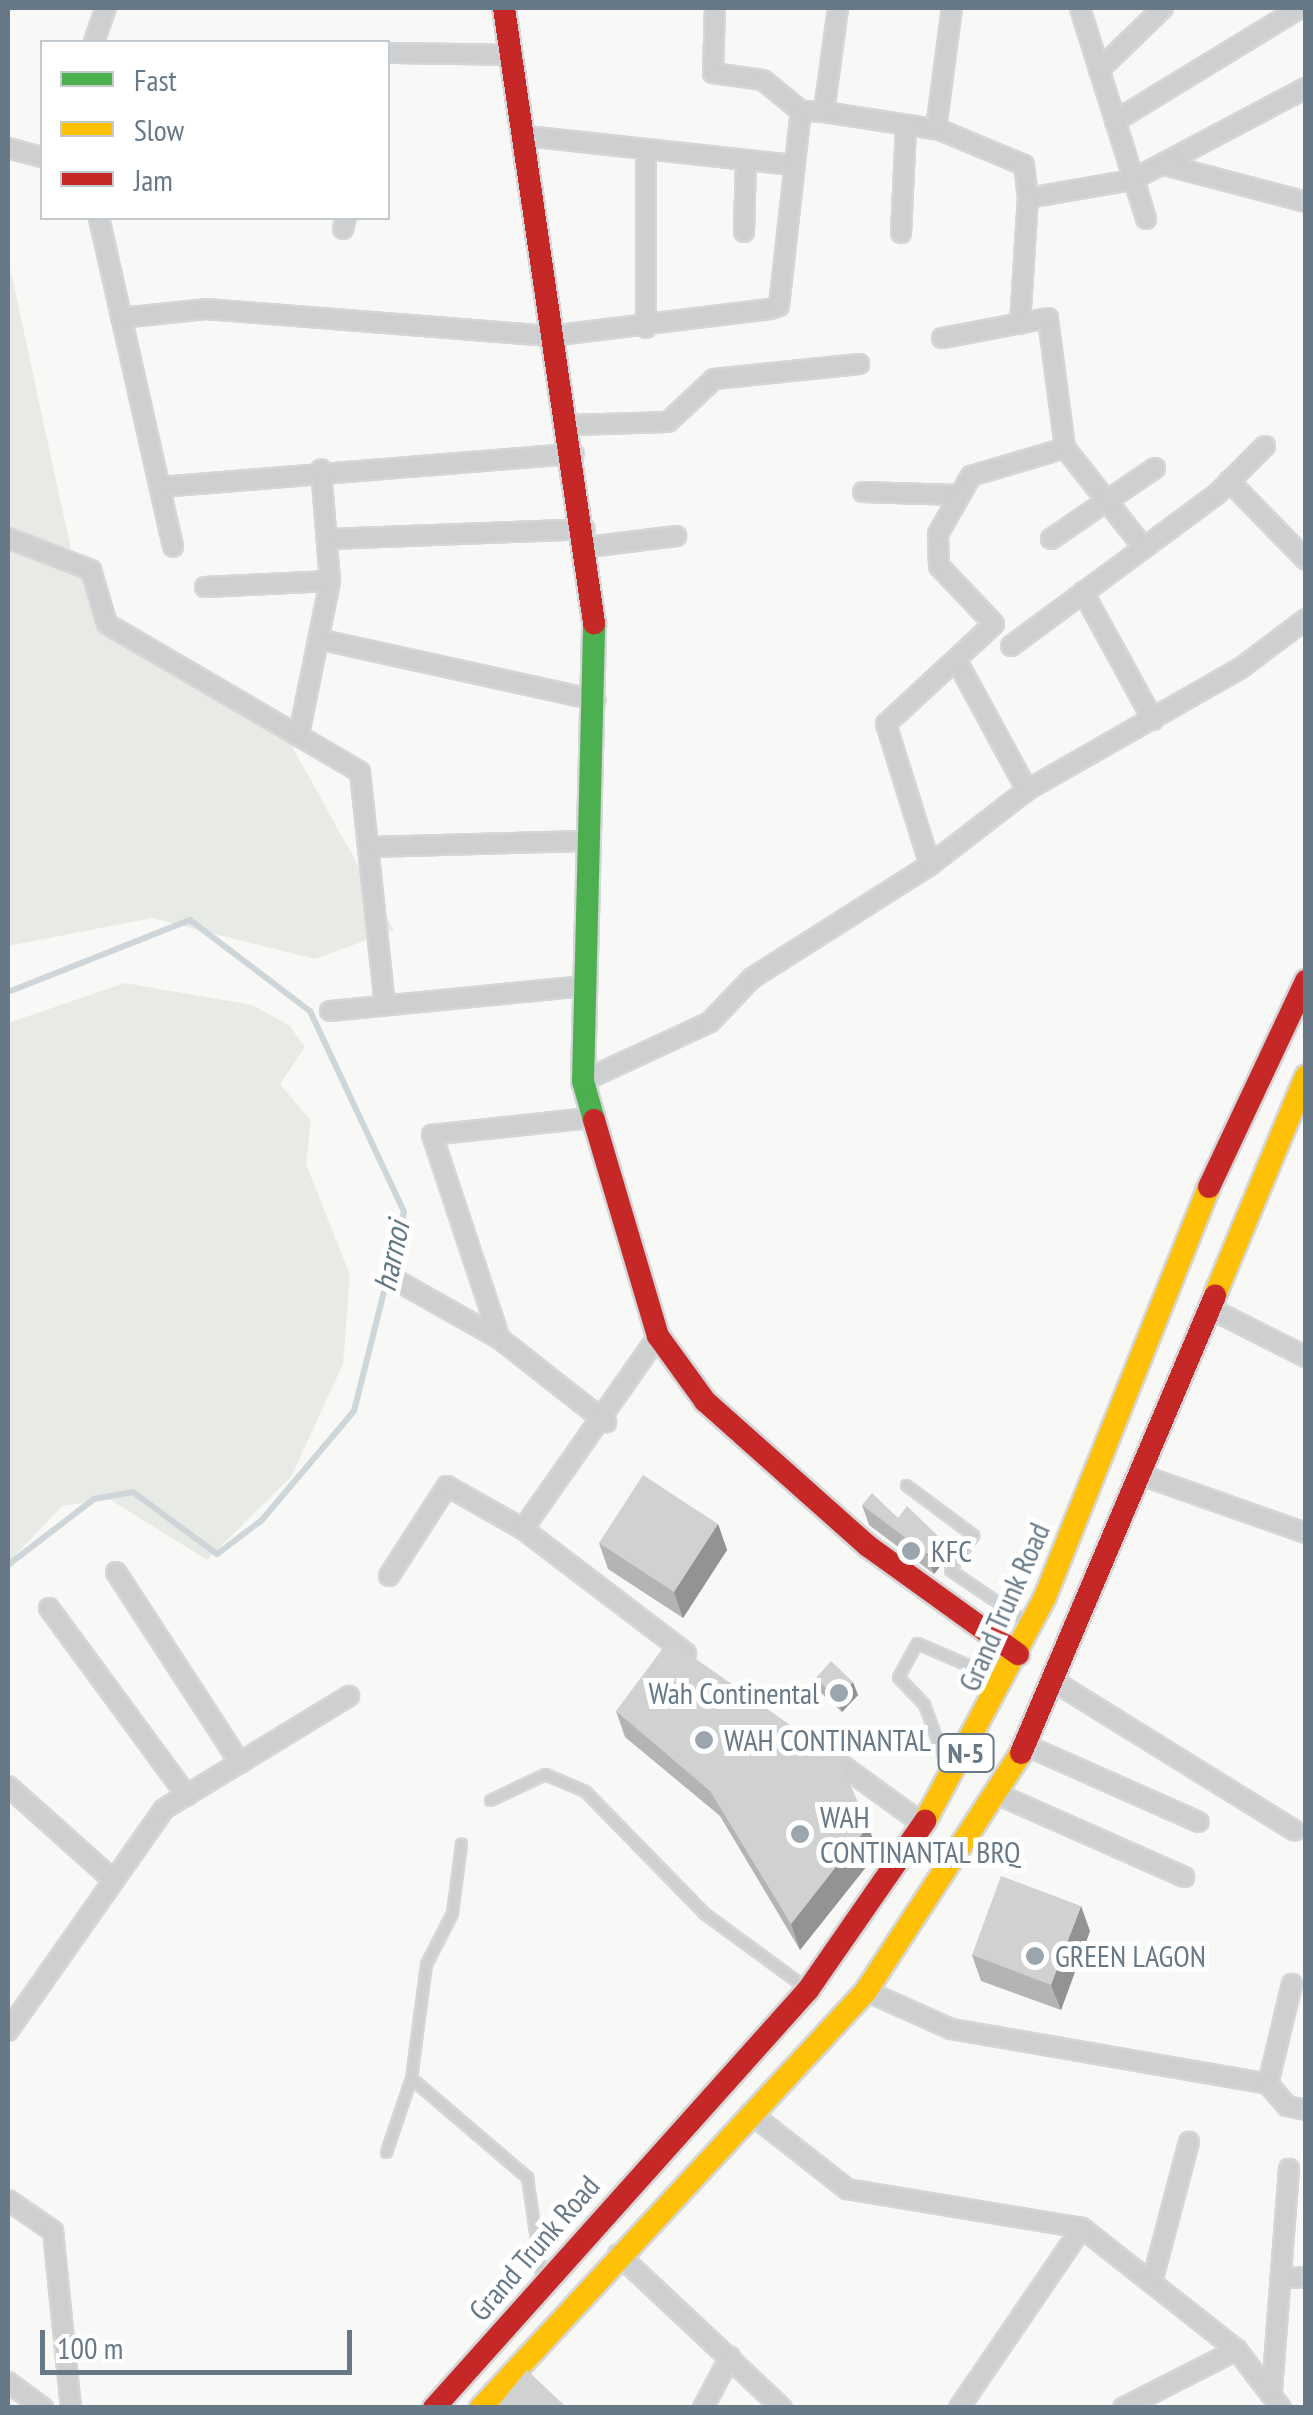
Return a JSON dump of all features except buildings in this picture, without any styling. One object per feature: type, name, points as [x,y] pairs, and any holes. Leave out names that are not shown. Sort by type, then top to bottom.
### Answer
[{"type":"main road","points":[[504,8],[526,136],[550,336],[571,425],[587,538],[596,700],[583,1081],[590,1118],[658,1336],[735,1428],[868,1546],[1018,1654]]},
{"type":"main road","name":"Grand Trunk Road","points":[[434,2408],[542,2282],[808,1990],[924,1824],[993,1708],[1032,1625],[1198,1207],[1306,981]]},
{"type":"main road","name":"N-5","points":[[480,2408],[618,2254],[866,1991],[997,1794],[1055,1682],[1306,1076]]},
{"type":"main road","points":[[993,1708],[1030,1736]]},
{"type":"street","points":[[95,40],[106,8]]},
{"type":"street","points":[[715,8],[713,73],[762,80],[801,111],[936,129],[1024,166],[1028,198],[1020,324]]},
{"type":"street","points":[[824,112],[838,8]]},
{"type":"street","points":[[936,129],[952,8]]},
{"type":"street","points":[[1080,8],[1146,219]]},
{"type":"street","points":[[1100,70],[1163,8]]},
{"type":"street","points":[[1115,122],[1300,8]]},
{"type":"street","points":[[390,53],[510,56]]},
{"type":"street","points":[[1028,198],[1132,180],[1306,88]]},
{"type":"street","points":[[121,318],[206,310],[550,336],[646,328],[779,306],[801,111]]},
{"type":"street","points":[[901,233],[906,125]]},
{"type":"street","points":[[526,136],[793,166]]},
{"type":"street","points":[[8,148],[40,156]]},
{"type":"street","points":[[646,151],[646,328]]},
{"type":"street","points":[[744,232],[746,162]]},
{"type":"street","points":[[1165,164],[1306,202]]},
{"type":"street","points":[[99,220],[173,547]]},
{"type":"street","points":[[942,338],[1048,318],[1066,448],[1144,548]]},
{"type":"street","points":[[571,425],[668,422],[714,380],[859,364]]},
{"type":"street","points":[[1010,646],[1230,481],[1265,446]]},
{"type":"street","points":[[930,865],[885,731],[994,624],[939,566],[938,534],[956,495],[971,476],[1066,448]]},
{"type":"street","points":[[160,487],[321,469],[574,454]]},
{"type":"street","points":[[1051,539],[1155,468]]},
{"type":"street","points":[[300,728],[322,640],[330,581],[321,469]]},
{"type":"street","points":[[1230,481],[1306,560]]},
{"type":"street","points":[[864,492],[956,495]]},
{"type":"street","points":[[329,539],[676,536]]},
{"type":"street","points":[[8,538],[91,570],[107,624],[300,728],[360,772],[386,1004]]},
{"type":"street","points":[[205,587],[330,581]]},
{"type":"street","points":[[1084,592],[1153,720]]},
{"type":"street","points":[[583,1081],[710,1022],[752,978],[930,865],[1026,790],[1153,720],[1306,619]]},
{"type":"street","points":[[322,640],[596,700]]},
{"type":"street","points":[[957,661],[1026,790]]},
{"type":"street","points":[[371,847],[591,841]]},
{"type":"street","points":[[330,1011],[586,986]]},
{"type":"street","points":[[500,1339],[432,1134],[590,1118]]},
{"type":"street","points":[[394,1278],[500,1339],[606,1422]]},
{"type":"street","points":[[1209,1308],[1306,1357]]},
{"type":"street","points":[[523,1529],[606,1422],[658,1336]]},
{"type":"street","points":[[1141,1476],[1306,1533]]},
{"type":"street","points":[[388,1576],[448,1486],[523,1529],[701,1664]]},
{"type":"street","points":[[116,1572],[240,1763]]},
{"type":"street","points":[[48,1608],[186,1796]]},
{"type":"street","points":[[1055,1682],[1295,1832]]},
{"type":"street","points":[[8,2031],[111,1878],[164,1810],[349,1696]]},
{"type":"street","points":[[1030,1736],[1198,1822]]},
{"type":"street","points":[[812,1744],[924,1824]]},
{"type":"street","points":[[8,1786],[111,1878]]},
{"type":"street","points":[[997,1794],[1184,1877]]},
{"type":"street","points":[[1268,2084],[1292,1984]]},
{"type":"street","points":[[866,1991],[951,2029],[1268,2084],[1287,2106],[1306,2110]]},
{"type":"street","points":[[750,2113],[847,2189],[1082,2228],[1237,2350],[1272,2390],[1281,2408]]},
{"type":"street","points":[[1152,2282],[1188,2142]]},
{"type":"street","points":[[1272,2390],[1289,2170]]},
{"type":"street","points":[[8,2200],[53,2231],[71,2408]]},
{"type":"street","points":[[959,2408],[1082,2228]]},
{"type":"street","points":[[618,2254],[782,2408]]},
{"type":"street","points":[[1282,2278],[1306,2277]]},
{"type":"street","points":[[1123,2408],[1237,2350]]},
{"type":"street","points":[[703,2408],[730,2358]]},
{"type":"street","points":[[8,2382],[43,2408]]},
{"type":"lane","points":[[906,1485],[973,1534],[950,1570],[1032,1625]]},
{"type":"lane","points":[[951,1778],[924,1704],[898,1677],[917,1642],[1003,1680]]},
{"type":"lane","points":[[490,1800],[545,1774],[585,1791],[704,1914],[808,1990]]},
{"type":"lane","points":[[386,2152],[411,2078],[426,1964],[452,1914],[461,1844]]},
{"type":"lane","points":[[411,2078],[527,2177],[542,2282]]},
{"type":"shaded area","points":[[8,258],[73,559],[143,653],[289,741],[394,930],[315,959],[152,918],[8,946]]},
{"type":"shaded area","points":[[125,983],[252,1005],[289,1025],[305,1047],[280,1084],[311,1121],[306,1164],[350,1275],[343,1364],[291,1477],[207,1560],[109,1499],[62,1506],[8,1563],[8,1023]]},
{"type":"waterway","name":"harnoi","points":[[8,992],[190,920],[310,1011],[404,1212],[354,1411],[262,1520],[217,1554],[133,1492],[94,1499],[8,1565]]},
{"type":"traffic: fast","points":[[594,623],[583,1081],[594,1120]]},
{"type":"traffic: slow","points":[[1215,1295],[1306,1076]]},
{"type":"traffic: slow","points":[[925,1821],[1045,1597],[1209,1187]]},
{"type":"traffic: slow","points":[[481,2408],[866,1991],[1021,1753]]},
{"type":"traffic: jam","points":[[504,8],[594,623]]},
{"type":"traffic: jam","points":[[1209,1187],[1306,981]]},
{"type":"traffic: jam","points":[[594,1120],[658,1336],[705,1401],[868,1546],[1018,1654]]},
{"type":"traffic: jam","points":[[1021,1753],[1215,1295]]},
{"type":"traffic: jam","points":[[434,2408],[808,1990],[925,1821]]},
{"type":"place","name":"KFC","points":[[911,1551]]},
{"type":"place","name":"Wah Continental","points":[[839,1693]]},
{"type":"place","name":"WAH CONTINANTAL","points":[[704,1740]]},
{"type":"place","name":"WAH CONTINANTAL BRQ","points":[[800,1834]]},
{"type":"place","name":"GREEN LAGON","points":[[1035,1956]]}]
